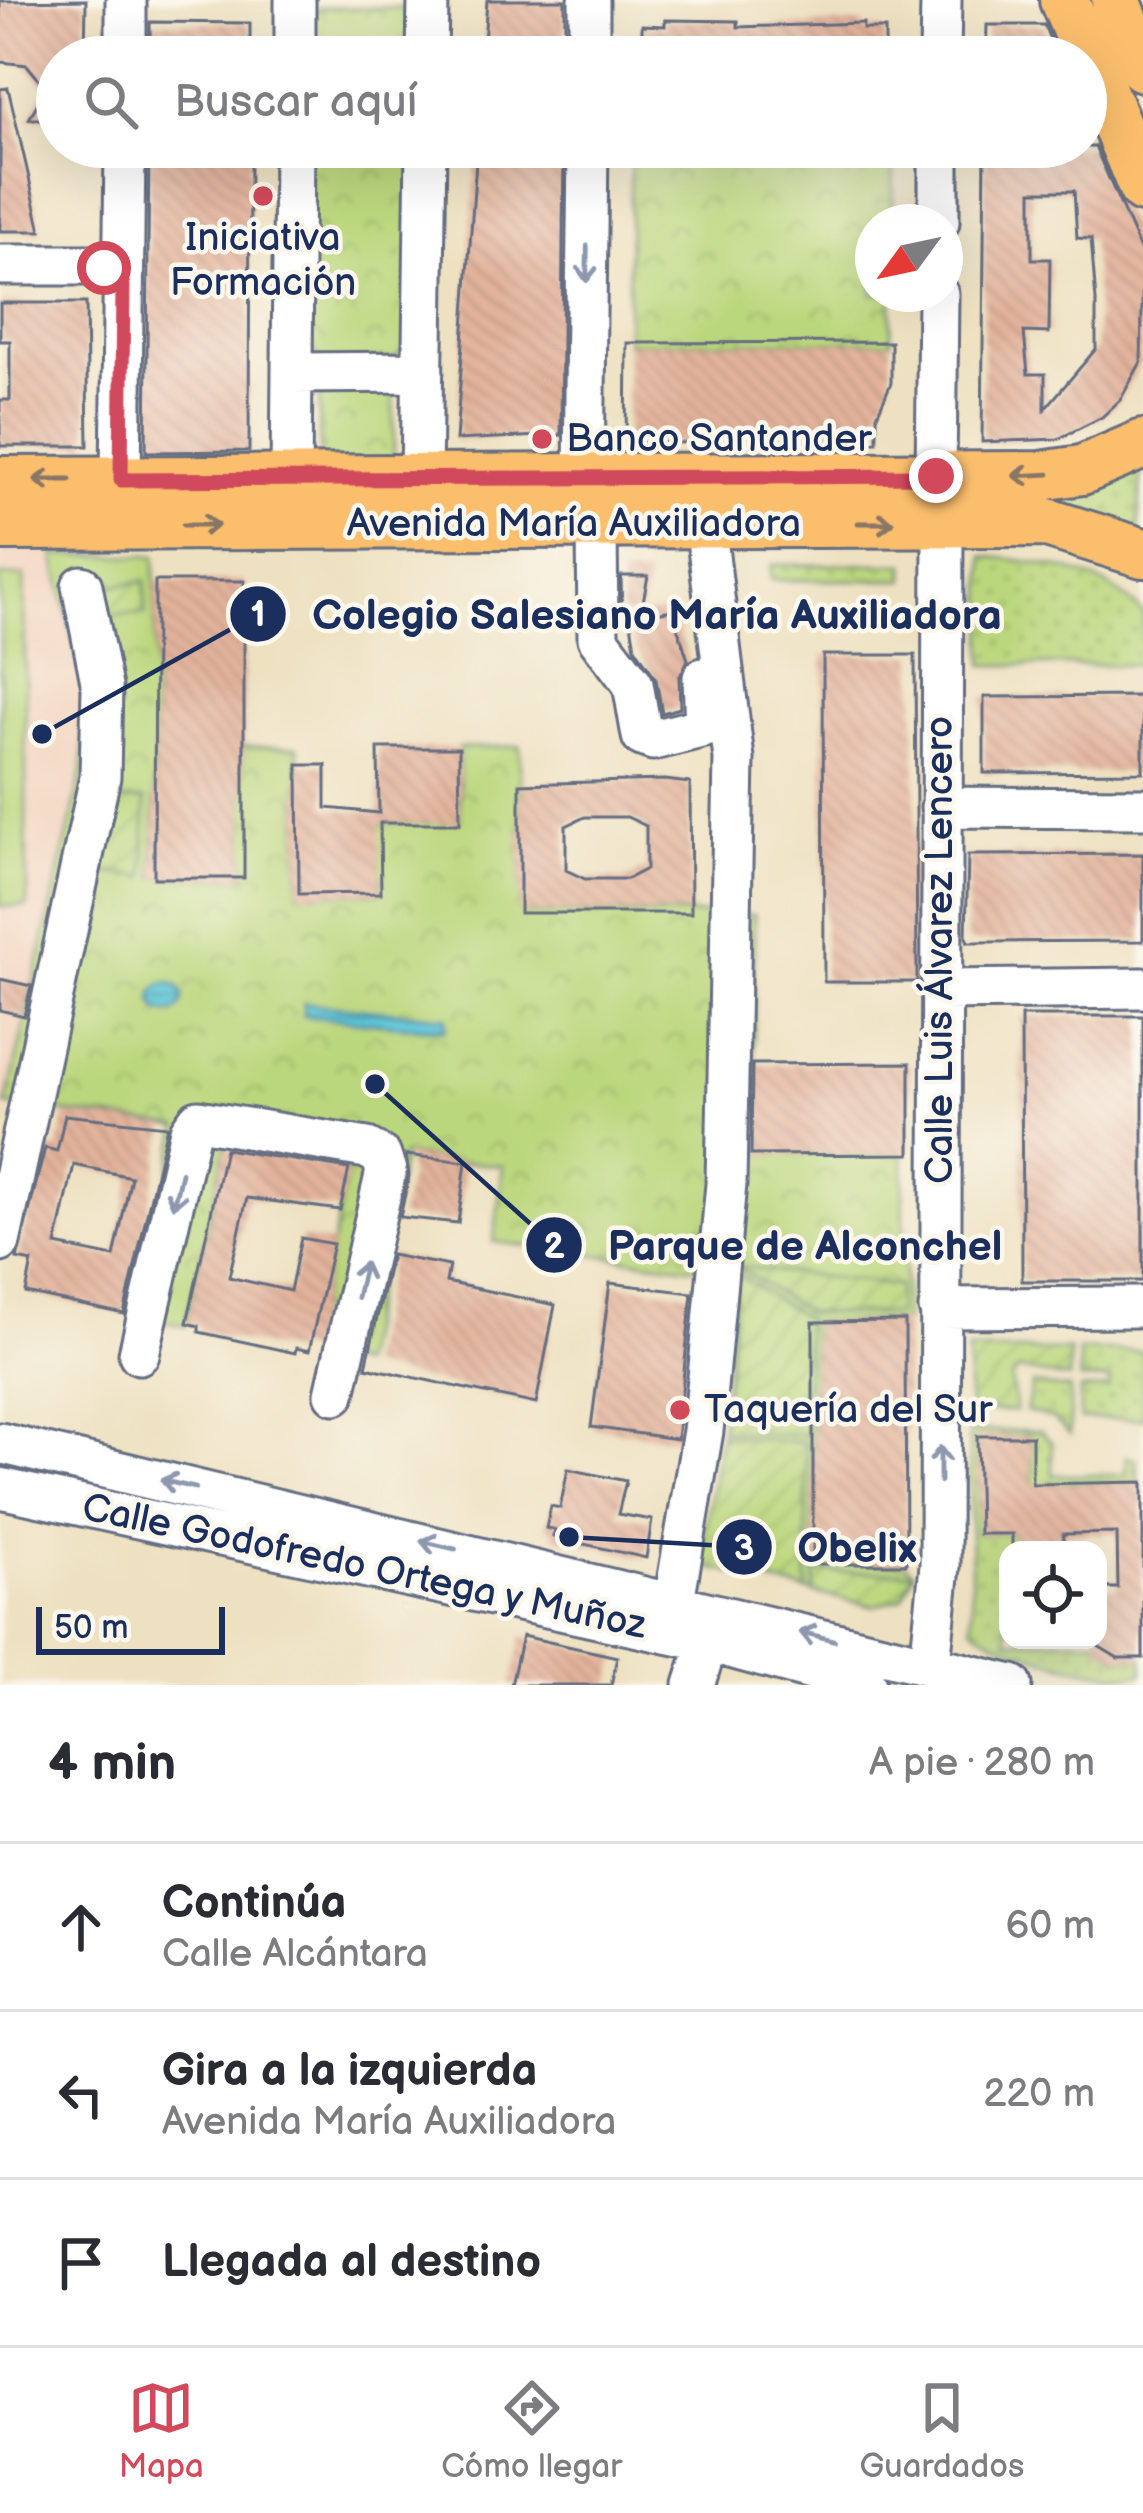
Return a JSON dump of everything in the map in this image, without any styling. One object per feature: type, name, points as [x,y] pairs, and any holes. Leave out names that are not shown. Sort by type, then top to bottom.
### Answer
[{"type":"main road","points":[[1064,0],[1079,36]]},
{"type":"main road","points":[[1116,0],[1143,67]]},
{"type":"main road","points":[[1107,102],[1143,188]]},
{"type":"main road","name":"Avenida María Auxiliadora","points":[[0,526],[291,479],[422,479],[591,501],[693,524],[939,499],[1061,473],[1143,444]]},
{"type":"main road","name":"Avenida María Auxiliadora","points":[[0,481],[127,503],[381,524],[591,501],[939,499],[1044,522],[1143,553]]},
{"type":"street","points":[[126,0],[126,36]]},
{"type":"street","points":[[295,36],[296,0]]},
{"type":"street","points":[[427,36],[428,0]]},
{"type":"street","points":[[589,0],[589,36]]},
{"type":"street","points":[[940,36],[941,0]]},
{"type":"street","points":[[124,168],[127,503]]},
{"type":"street","points":[[291,479],[294,168]]},
{"type":"street","points":[[381,524],[415,497],[422,479],[426,168]]},
{"type":"street","points":[[588,168],[591,501],[598,638],[629,676],[640,730],[653,740],[696,733],[708,724],[693,524]]},
{"type":"street","points":[[938,204],[939,168]]},
{"type":"street","points":[[0,265],[95,266],[123,285]]},
{"type":"street","name":"Calle Luis Álvarez Lencero","points":[[930,1664],[940,1566],[938,312]]},
{"type":"street","points":[[292,373],[423,373]]},
{"type":"street","points":[[674,1601],[703,1431],[726,1184],[734,759],[693,524]]},
{"type":"street","points":[[0,1242],[100,777],[102,687],[82,586]]},
{"type":"street","points":[[941,806],[1143,808]]},
{"type":"street","points":[[941,990],[1143,988]]},
{"type":"street","points":[[140,1354],[190,1132],[198,1120],[367,1148],[381,1156],[386,1171],[335,1394]]},
{"type":"street","points":[[939,1308],[1143,1307]]},
{"type":"street","name":"Calle Godofredo Ortega y Muñoz","points":[[0,1444],[1012,1685]]},
{"type":"street","name":"Calle Godofredo Ortega y Muñoz","points":[[0,1489],[708,1642],[866,1685]]},
{"type":"street","points":[[694,1685],[708,1642]]},
{"type":"shaded area","points":[[0,548],[52,548],[86,696],[82,772],[0,1130]]},
{"type":"green space","points":[[319,8],[401,8],[413,20],[416,36],[307,36],[310,16]]},
{"type":"green space","points":[[302,168],[419,168],[418,335],[394,359],[322,362],[300,333]]},
{"type":"green space","points":[[631,168],[894,168],[893,204],[855,204],[855,312],[892,312],[891,342],[627,343]]},
{"type":"green space","points":[[319,381],[393,381],[394,467],[320,467]]},
{"type":"green space","points":[[1142,458],[1138,531],[1028,492]]},
{"type":"green space","points":[[54,555],[155,556],[154,877],[244,878],[243,747],[298,747],[299,893],[381,893],[377,823],[460,822],[459,748],[520,746],[521,913],[754,915],[754,1064],[740,1064],[740,1154],[903,1154],[905,1321],[813,1322],[813,1563],[906,1564],[914,1572],[902,1598],[871,1606],[700,1565],[720,1436],[736,1273],[494,1242],[503,1166],[403,1155],[359,1365],[309,1351],[349,1166],[227,1139],[186,1326],[139,1317],[179,1127],[6,1105],[82,772],[86,696]]},
{"type":"green space","points":[[984,556],[1069,570],[1126,598],[1143,613],[1143,665],[984,665]]},
{"type":"green space","points":[[905,564],[905,580],[771,580],[771,565]]},
{"type":"green space","points":[[0,576],[24,576],[27,906],[0,906]]},
{"type":"green space","points":[[145,581],[145,614],[107,615],[89,589]]},
{"type":"green space","points":[[118,782],[115,800],[145,800],[145,877],[87,870]]},
{"type":"green space","points":[[736,1266],[898,1286],[897,1314],[808,1313]]},
{"type":"green space","points":[[737,1274],[806,1319],[806,1436],[721,1430]]},
{"type":"green space","points":[[968,1351],[1070,1351],[1069,1379],[1019,1370],[1011,1378],[1016,1411],[969,1411]]},
{"type":"green space","points":[[1079,1351],[1143,1351],[1143,1418],[1080,1419],[1080,1390],[1109,1388],[1110,1380],[1080,1379]]},
{"type":"green space","points":[[1032,1385],[1070,1389],[1070,1434],[1052,1418],[1026,1411]]},
{"type":"green space","points":[[969,1431],[1040,1431],[1052,1443],[1053,1475],[1126,1475],[1127,1456],[1136,1459],[1139,1482],[1047,1483],[1033,1494],[1031,1436],[977,1437],[979,1534],[1031,1534],[1021,1541],[999,1541],[999,1642],[972,1625]]},
{"type":"green space","points":[[720,1436],[806,1443],[807,1591],[700,1565]]},
{"type":"green space","points":[[815,1572],[914,1572],[902,1598],[874,1606],[814,1593]]},
{"type":"green space","points":[[1016,1649],[1106,1649],[1118,1658],[1143,1657],[1143,1674],[1104,1672]]},
{"type":"water","points":[[168,983],[179,987],[183,998],[179,1009],[168,1013],[157,1009],[153,998],[157,987]]},
{"type":"water","points":[[304,1003],[446,1017],[445,1030],[303,1016]]},
{"type":"building","points":[[86,0],[85,36],[36,36],[36,76],[27,65],[0,62],[0,1]]},
{"type":"building","points":[[487,0],[565,0],[565,36],[484,36]]},
{"type":"building","points":[[665,20],[738,21],[738,27],[863,23],[863,29],[885,29],[885,36],[642,36],[642,25],[665,26]]},
{"type":"building","points":[[150,22],[250,23],[250,36],[150,36]]},
{"type":"building","points":[[987,25],[1044,25],[1048,36],[987,36]]},
{"type":"building","points":[[8,88],[41,231],[0,231],[0,89]]},
{"type":"building","points":[[149,168],[250,168],[249,451],[146,452]]},
{"type":"building","points":[[475,168],[564,168],[561,435],[456,440]]},
{"type":"building","points":[[985,168],[1104,168],[1143,256],[1141,362],[1120,400],[1102,417],[1058,439],[982,442]],"holes":[[[1032,191],[1074,191],[1077,238],[1091,239],[1096,349],[1045,409],[1045,374],[1028,374],[1024,332],[1049,333],[1050,259],[1032,259]]]},
{"type":"building","points":[[0,303],[86,303],[88,446],[0,446],[0,400],[10,400],[10,341],[0,341]]},
{"type":"building","points":[[891,342],[891,383],[877,415],[877,442],[626,443],[627,343]]},
{"type":"building","points":[[621,576],[648,576],[641,612],[622,616]]},
{"type":"building","points":[[155,581],[244,581],[244,878],[154,878]]},
{"type":"building","points":[[672,610],[688,660],[679,678],[680,708],[662,713],[656,679],[635,647],[630,618]]},
{"type":"building","points":[[823,655],[915,655],[917,982],[824,982]]},
{"type":"building","points":[[1143,696],[1143,772],[984,773],[984,697]]},
{"type":"building","points":[[378,748],[459,748],[460,823],[380,823],[381,893],[299,894],[298,765],[326,765],[326,808],[379,813]]},
{"type":"building","points":[[690,783],[691,913],[520,913],[520,784]],"holes":[[[585,817],[627,817],[646,826],[646,869],[627,879],[585,879],[566,870],[566,826]]]},
{"type":"building","points":[[1143,854],[1143,941],[968,942],[968,855]]},
{"type":"building","points":[[0,979],[31,986],[24,1016],[0,1010]]},
{"type":"building","points":[[1021,1016],[1143,1016],[1143,1281],[1022,1281]]},
{"type":"building","points":[[910,1063],[910,1154],[751,1155],[752,1064]]},
{"type":"building","points":[[65,1115],[167,1126],[124,1314],[26,1293],[32,1262],[17,1259],[45,1148],[57,1151]],"holes":[[[74,1165],[131,1177],[114,1257],[56,1245]]]},
{"type":"building","points":[[225,1149],[349,1169],[340,1210],[247,1198],[229,1277],[290,1291],[301,1238],[333,1244],[309,1351],[296,1348],[295,1353],[199,1332],[199,1326],[187,1323]]},
{"type":"building","points":[[406,1155],[466,1162],[458,1223],[400,1217],[409,1176]]},
{"type":"building","points":[[391,1255],[449,1266],[446,1282],[555,1305],[536,1404],[366,1367]]},
{"type":"building","points":[[610,1283],[692,1293],[677,1439],[591,1427]]},
{"type":"building","points":[[905,1321],[906,1564],[813,1564],[813,1322]]},
{"type":"building","points":[[977,1436],[1032,1436],[1032,1484],[1143,1482],[1143,1658],[1118,1658],[1103,1649],[1107,1649],[1107,1588],[1118,1588],[1117,1533],[1063,1534],[1063,1541],[1012,1541],[1012,1534],[979,1534]]},
{"type":"building","points":[[568,1469],[626,1481],[618,1514],[652,1520],[646,1558],[553,1537],[555,1530],[546,1528],[551,1506],[560,1508]]},
{"type":"building","points":[[522,1636],[617,1657],[611,1685],[511,1685]]},
{"type":"place","name":"Iniciativa Formación","points":[[263,196]]},
{"type":"place","name":"Banco Santander","points":[[542,439]]},
{"type":"place","name":"Colegio Salesiano María Auxiliadora","points":[[42,734]]},
{"type":"place","name":"Parque de Alconchel","points":[[375,1084]]},
{"type":"place","name":"Taquería del Sur","points":[[680,1410]]},
{"type":"place","name":"Obelix","points":[[569,1537]]},
{"type":"route","points":[[104,268],[123,285],[121,480],[936,476]]}]
